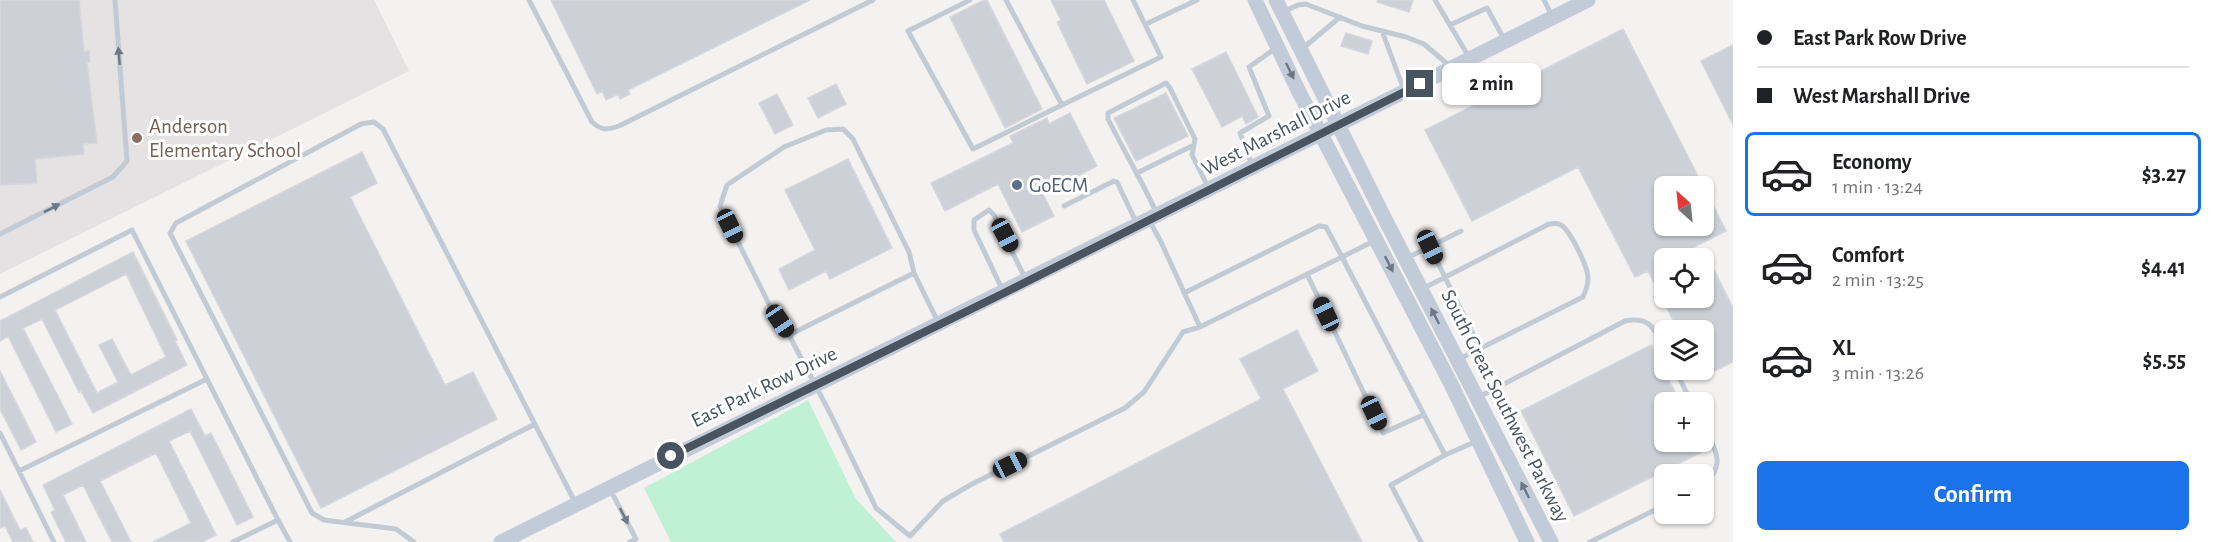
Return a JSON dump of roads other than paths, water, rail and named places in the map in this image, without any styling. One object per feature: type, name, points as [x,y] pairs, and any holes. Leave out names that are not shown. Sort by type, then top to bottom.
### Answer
[{"type":"main road","name":"South Great Southwest Parkway","points":[[1255,0],[1478,440],[1527,542]]},
{"type":"main road","name":"West Marshall Drive","points":[[983,303],[1588,0]]},
{"type":"main road","name":"South Great Southwest Parkway","points":[[1279,6],[1551,542]]},
{"type":"main road","name":"East Park Row Drive","points":[[501,542],[983,303]]},
{"type":"main road","points":[[1478,440],[1496,432]]},
{"type":"lane","points":[[0,234],[113,177],[128,160],[115,0]]},
{"type":"lane","points":[[529,0],[592,122],[598,128],[607,130],[873,0]]},
{"type":"lane","points":[[970,0],[908,31],[973,149],[1161,57],[1133,0]]},
{"type":"lane","points":[[1006,0],[1062,105]]},
{"type":"lane","points":[[1146,24],[1197,0]]},
{"type":"lane","points":[[1436,0],[1470,59]]},
{"type":"lane","points":[[1487,0],[1487,8],[1505,41]]},
{"type":"lane","points":[[1544,0],[1552,18]]},
{"type":"lane","points":[[1279,6],[1306,4],[1382,31],[1406,37],[1425,44],[1452,68]]},
{"type":"lane","points":[[1450,25],[1487,8]]},
{"type":"lane","points":[[1301,50],[1340,16]]},
{"type":"lane","points":[[1382,31],[1405,92]]},
{"type":"lane","points":[[1254,168],[1240,133],[1269,116],[1249,67],[1278,47]]},
{"type":"lane","points":[[1148,220],[1142,180],[1131,166],[1108,119],[1108,112],[1166,83],[1195,139],[1192,155],[1209,190]]},
{"type":"lane","points":[[414,542],[396,529],[324,520],[312,513],[170,233],[176,223],[361,124],[374,122],[383,129],[576,504]]},
{"type":"lane","points":[[939,324],[914,273],[909,252],[853,139],[843,129],[826,130],[783,147],[727,185],[720,206],[771,308],[789,335],[831,415],[876,508],[911,539],[943,501],[962,489],[1125,408],[1144,392],[1183,332],[1200,327],[1376,240]]},
{"type":"lane","points":[[1137,173],[1194,145]]},
{"type":"lane","points":[[1064,206],[1114,181],[1117,182],[1148,220],[1161,242],[1200,327]]},
{"type":"lane","points":[[1004,293],[973,225],[974,220],[988,210],[994,215],[1027,281]]},
{"type":"lane","points":[[1421,289],[1549,224],[1559,224],[1566,229],[1585,264],[1588,287],[1583,297],[1458,360]]},
{"type":"lane","points":[[1184,293],[1319,226],[1326,227],[1445,455]]},
{"type":"lane","points":[[0,297],[132,231],[290,542]]},
{"type":"lane","points":[[1406,259],[1461,231]]},
{"type":"lane","points":[[1430,247],[1480,348]]},
{"type":"lane","points":[[789,335],[914,273]]},
{"type":"lane","points":[[1307,274],[1383,433],[1423,415]]},
{"type":"lane","points":[[1478,398],[1625,321],[1643,320],[1650,324],[1654,331]]},
{"type":"lane","points":[[19,471],[207,379]]},
{"type":"lane","points":[[344,522],[535,424]]},
{"type":"lane","points":[[0,433],[54,542]]},
{"type":"lane","points":[[1421,542],[1391,485],[1445,455],[1478,440]]},
{"type":"lane","points":[[1714,446],[1718,460],[1714,472]]},
{"type":"lane","points":[[609,487],[636,539],[630,542]]},
{"type":"lane","points":[[1590,542],[1654,510]]},
{"type":"lane","points":[[233,542],[278,520]]},
{"type":"place","name":"Anderson Elementary School","points":[[137,138]]},
{"type":"place","name":"GoECM","points":[[1017,185]]}]
